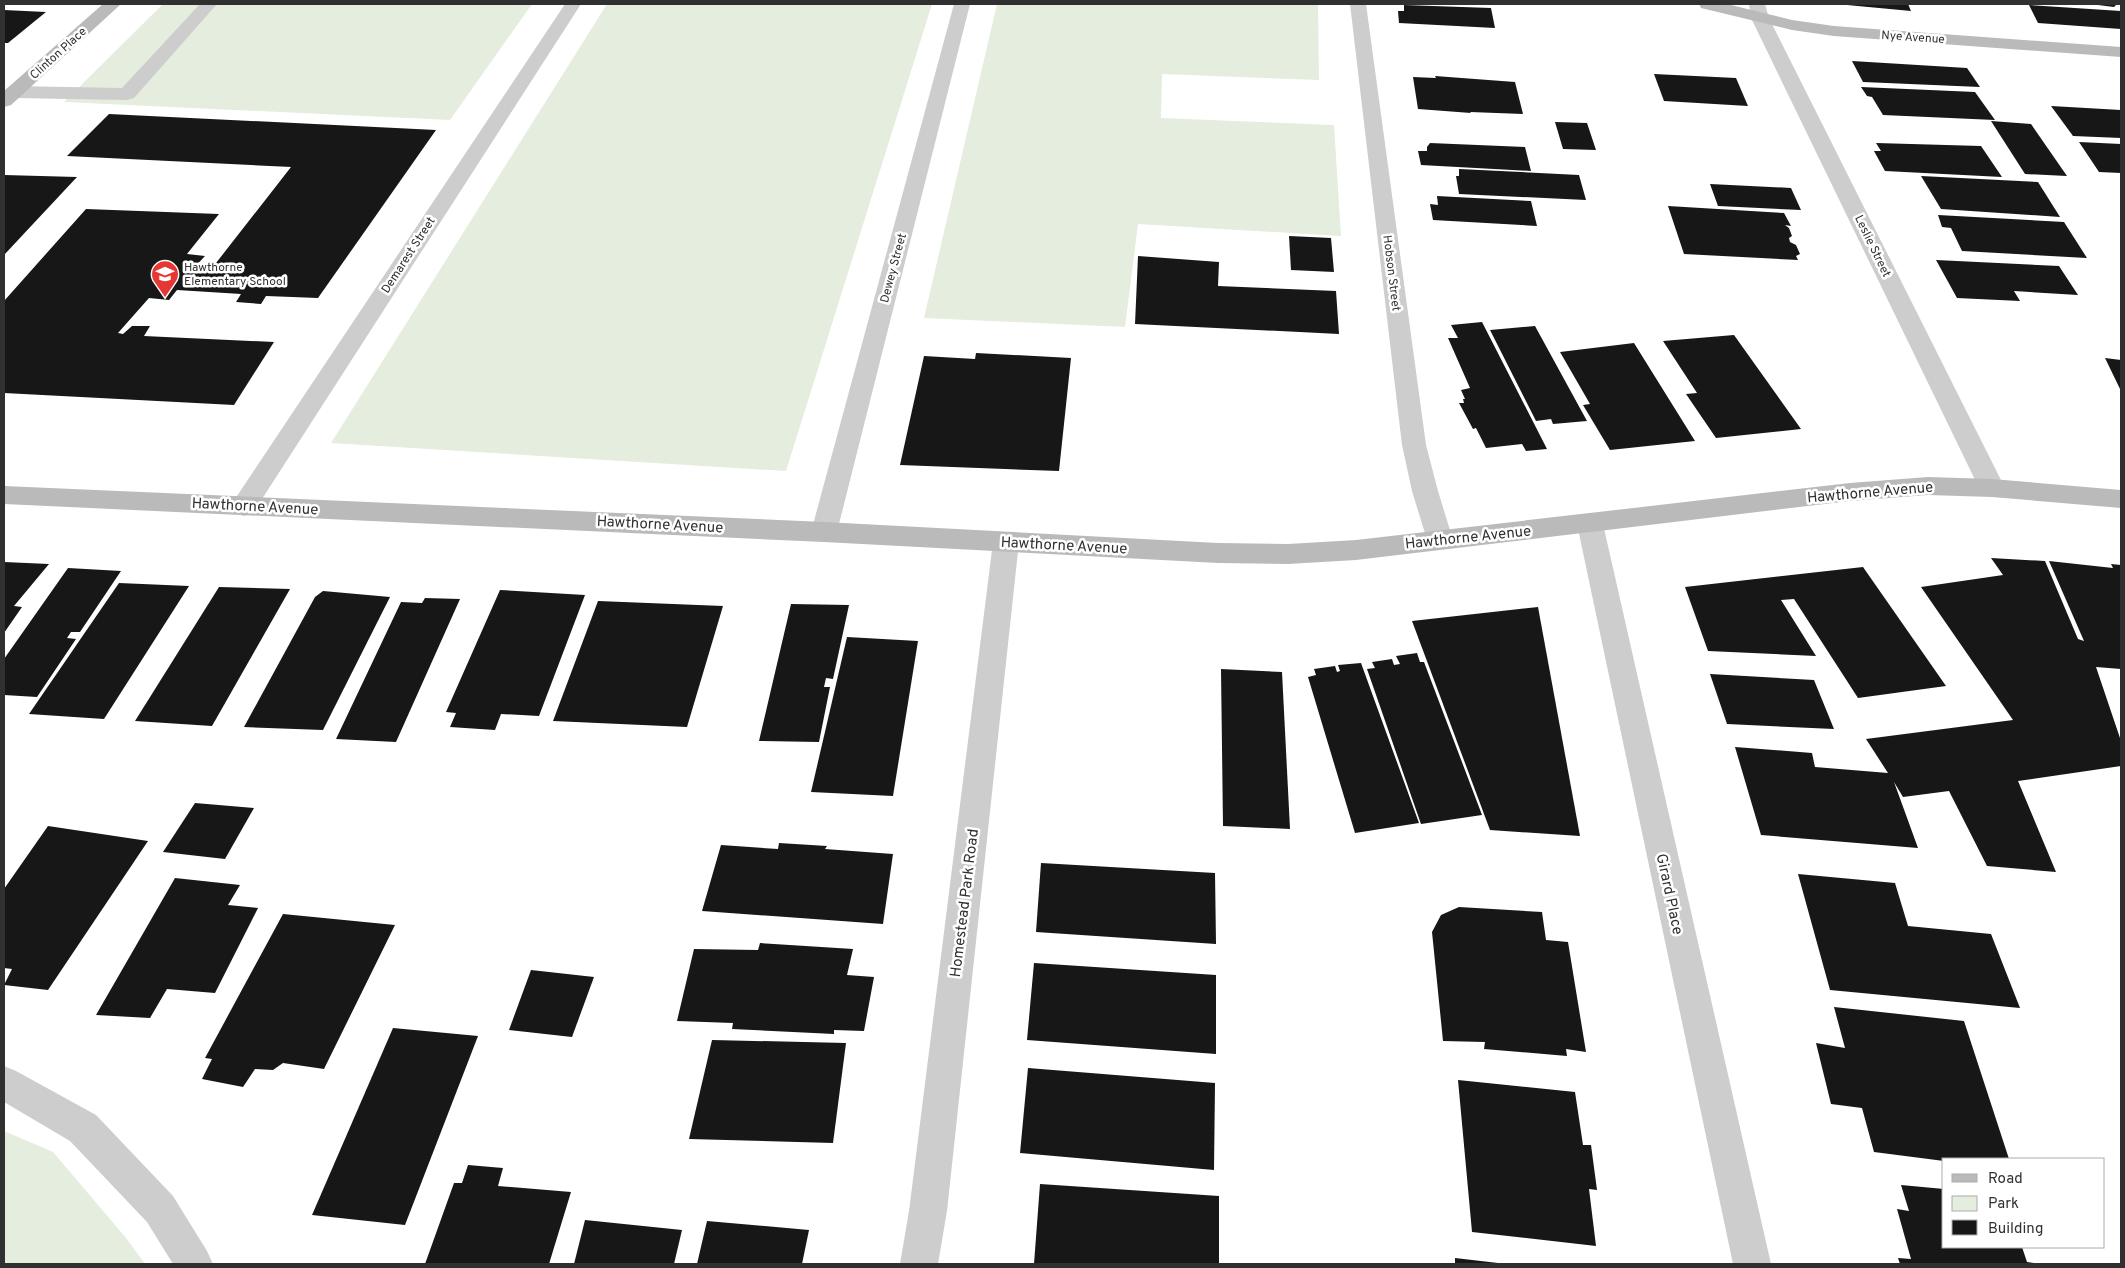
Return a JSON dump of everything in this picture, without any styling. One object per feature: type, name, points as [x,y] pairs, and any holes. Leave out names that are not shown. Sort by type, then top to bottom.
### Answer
[{"type":"street","name":"Clinton Place","points":[[9,97],[113,4]]},
{"type":"street","points":[[9,97],[127,94],[209,4]]},
{"type":"street","name":"Demarest Street","points":[[244,506],[573,4]]},
{"type":"street","name":"Dewey Street","points":[[824,532],[962,4]]},
{"type":"street","name":"Hobson Street","points":[[1358,4],[1414,445],[1425,491],[1440,540]]},
{"type":"street","name":"Nye Avenue","points":[[1707,4],[1759,11],[1792,25],[1834,31],[2121,52]]},
{"type":"street","name":"Leslie Street","points":[[1759,11],[1992,488]]},
{"type":"street","name":"Hawthorne Avenue","points":[[4,495],[824,532],[1218,553],[1288,554],[1356,550],[1850,492],[1928,486],[1992,488],[2121,499]]},
{"type":"street","name":"Girard Place","points":[[1590,524],[1752,1264]]},
{"type":"street","name":"Homestead Park Road","points":[[919,1264],[929,1202],[1006,542]]},
{"type":"street","points":[[4,1083],[83,1128],[160,1209],[194,1264]]},
{"type":"green space","points":[[163,4],[532,4],[450,120],[64,102]]},
{"type":"green space","points":[[607,4],[932,4],[786,471],[331,443]]},
{"type":"green space","points":[[997,4],[1318,4],[1319,80],[1162,74],[1161,118],[1334,125],[1341,236],[1138,224],[1125,327],[924,318]]},
{"type":"green space","points":[[4,1131],[53,1152],[126,1238],[145,1264],[4,1264]]},
{"type":"building","points":[[1908,4],[1911,11],[1847,5]]},
{"type":"building","points":[[2090,4],[2117,4],[2114,7]]},
{"type":"building","points":[[1404,5],[1491,8],[1495,28],[1399,23],[1398,11],[1404,11]]},
{"type":"building","points":[[2029,5],[2121,11],[2121,29],[2038,23]]},
{"type":"building","points":[[4,10],[46,12],[8,43],[4,43]]},
{"type":"building","points":[[1852,61],[1967,68],[1980,87],[1863,82]]},
{"type":"building","points":[[1654,74],[1736,78],[1748,106],[1664,101]]},
{"type":"building","points":[[1435,76],[1515,82],[1523,114],[1418,109],[1413,77],[1436,78]]},
{"type":"building","points":[[1861,87],[1975,92],[1995,120],[1883,115],[1872,97],[1867,96]]},
{"type":"building","points":[[2051,106],[2121,110],[2121,138],[2073,136]]},
{"type":"building","points":[[109,114],[436,130],[318,298],[266,296],[261,304],[236,302],[241,294],[177,290],[169,300],[149,298],[118,333],[123,334],[132,326],[150,326],[144,336],[274,342],[234,405],[4,393],[4,301],[86,209],[219,214],[187,254],[205,256],[192,270],[209,272],[291,167],[67,156]]},
{"type":"building","points":[[1991,121],[2031,124],[2067,176],[2025,174]]},
{"type":"building","points":[[1555,122],[1587,123],[1596,150],[1563,149]]},
{"type":"building","points":[[2079,142],[2121,144],[2121,173],[2099,172]]},
{"type":"building","points":[[1430,143],[1525,147],[1531,171],[1421,165],[1418,151],[1427,151]]},
{"type":"building","points":[[1876,143],[1981,146],[2002,177],[1885,171],[1874,151],[1881,151]]},
{"type":"building","points":[[1459,169],[1579,175],[1586,200],[1459,194],[1456,176],[1459,176]]},
{"type":"building","points":[[4,175],[77,177],[4,255]]},
{"type":"building","points":[[1921,176],[2038,182],[2060,217],[1941,209]]},
{"type":"building","points":[[1710,184],[1791,188],[1801,210],[1718,206]]},
{"type":"building","points":[[1437,196],[1531,201],[1537,226],[1433,220],[1430,204],[1438,205]]},
{"type":"building","points":[[1668,206],[1784,213],[1791,226],[1785,225],[1789,228],[1792,236],[1789,238],[1790,242],[1796,245],[1800,254],[1796,256],[1798,260],[1684,254]]},
{"type":"building","points":[[1938,215],[2064,222],[2087,258],[1962,251],[1951,228],[1942,227]]},
{"type":"building","points":[[1289,236],[1331,238],[1334,272],[1291,270]]},
{"type":"building","points":[[1138,256],[1219,262],[1218,286],[1336,291],[1339,334],[1135,324]]},
{"type":"building","points":[[1936,260],[2059,266],[2078,295],[2014,291],[2020,301],[1957,298]]},
{"type":"building","points":[[1482,322],[1547,449],[1526,451],[1522,444],[1486,448],[1476,428],[1473,429],[1459,403],[1464,403],[1463,399],[1465,399],[1461,390],[1470,388],[1448,338],[1458,338],[1451,325]]},
{"type":"building","points":[[1535,326],[1587,421],[1553,424],[1551,419],[1536,421],[1490,330]]},
{"type":"building","points":[[1734,335],[1801,429],[1716,438],[1686,394],[1697,393],[1663,341]]},
{"type":"building","points":[[1634,343],[1695,441],[1610,450],[1583,405],[1590,404],[1560,352]]},
{"type":"building","points":[[976,353],[1071,358],[1059,471],[900,465],[924,356],[975,359]]},
{"type":"building","points":[[2105,358],[2121,360],[2121,391]]},
{"type":"building","points":[[1991,558],[2045,561],[2078,639],[2084,641],[2049,561],[2113,568],[2111,564],[2121,565],[2121,669],[2096,667],[2121,741],[2121,766],[2018,781],[2056,872],[1987,866],[1949,791],[1903,797],[1894,782],[1918,848],[1761,835],[1735,747],[1812,753],[1815,767],[1888,773],[1866,739],[2013,720],[1921,587],[2003,575]]},
{"type":"building","points":[[4,562],[49,564],[14,606],[22,607],[4,633]]},
{"type":"building","points":[[1863,567],[1946,686],[1858,698],[1794,599],[1781,600],[1816,656],[1708,651],[1685,587]]},
{"type":"building","points":[[68,568],[121,571],[80,632],[71,632],[67,638],[76,639],[37,697],[4,695],[4,659]]},
{"type":"building","points":[[119,583],[189,586],[104,719],[29,714]]},
{"type":"building","points":[[219,587],[290,589],[212,726],[135,721]]},
{"type":"building","points":[[500,590],[585,595],[539,716],[501,714],[495,730],[450,727],[456,713],[446,712]]},
{"type":"building","points":[[323,591],[390,597],[323,730],[244,727],[315,597]]},
{"type":"building","points":[[425,598],[460,599],[396,742],[336,739],[401,602],[422,603]]},
{"type":"building","points":[[598,601],[723,606],[687,727],[553,721]]},
{"type":"building","points":[[791,604],[849,605],[833,679],[826,678],[824,687],[830,687],[819,742],[759,741]]},
{"type":"building","points":[[1538,607],[1580,836],[1490,830],[1412,621]]},
{"type":"building","points":[[847,637],[918,641],[893,796],[811,792]]},
{"type":"building","points":[[1417,653],[1420,662],[1424,662],[1482,815],[1421,824],[1367,669],[1375,668],[1372,662],[1392,659],[1394,665],[1400,664],[1396,656]]},
{"type":"building","points":[[1361,663],[1419,823],[1355,833],[1308,677],[1316,675],[1314,669],[1335,666],[1337,672],[1340,671],[1338,665]]},
{"type":"building","points":[[1221,669],[1282,672],[1290,829],[1223,826]]},
{"type":"building","points":[[1710,674],[1814,680],[1834,729],[1727,724]]},
{"type":"building","points":[[195,803],[254,808],[225,859],[163,852]]},
{"type":"building","points":[[48,826],[148,841],[48,990],[4,985],[12,969],[4,968],[4,889]]},
{"type":"building","points":[[779,843],[827,846],[825,849],[893,854],[883,924],[702,911],[721,845],[778,849]]},
{"type":"building","points":[[1041,863],[1215,873],[1216,944],[1036,932]]},
{"type":"building","points":[[1798,874],[1895,883],[1908,926],[1991,934],[2020,1008],[1830,990]]},
{"type":"building","points":[[175,878],[240,885],[228,905],[258,908],[215,993],[167,989],[150,1018],[96,1015]]},
{"type":"building","points":[[1459,907],[1542,912],[1546,940],[1568,942],[1586,1052],[1566,1049],[1567,1056],[1484,1049],[1485,1042],[1443,1041],[1432,932],[1441,915]]},
{"type":"building","points":[[283,914],[395,925],[324,1069],[283,1063],[273,1070],[255,1069],[243,1087],[202,1079],[212,1059],[205,1058]]},
{"type":"building","points":[[760,943],[853,949],[847,975],[874,977],[864,1031],[834,1030],[834,1034],[732,1029],[733,1023],[677,1021],[694,949],[758,950]]},
{"type":"building","points":[[1034,963],[1216,975],[1216,1054],[1027,1040]]},
{"type":"building","points":[[531,970],[594,977],[572,1037],[509,1030]]},
{"type":"building","points":[[1834,1007],[1964,1021],[2009,1158],[1942,1158],[1942,1161],[1874,1152],[1862,1108],[1831,1104],[1816,1043],[1845,1048]]},
{"type":"building","points":[[393,1028],[478,1036],[405,1225],[312,1215]]},
{"type":"building","points":[[712,1040],[846,1043],[833,1143],[689,1139]]},
{"type":"building","points":[[1028,1068],[1215,1083],[1214,1170],[1020,1153]]},
{"type":"building","points":[[1458,1080],[1575,1092],[1583,1145],[1591,1145],[1597,1190],[1589,1189],[1596,1246],[1472,1232]]},
{"type":"building","points":[[468,1165],[503,1168],[498,1186],[571,1192],[549,1264],[425,1264],[454,1183],[462,1183]]},
{"type":"building","points":[[1040,1184],[1219,1196],[1219,1264],[1034,1264]]},
{"type":"building","points":[[1901,1185],[1942,1189],[1942,1248],[2022,1248],[2027,1262],[2041,1264],[1900,1264],[1898,1258],[1911,1259],[1897,1209],[1909,1211]]},
{"type":"building","points":[[585,1220],[682,1230],[674,1264],[574,1264]]},
{"type":"building","points":[[707,1221],[809,1230],[802,1264],[697,1264]]},
{"type":"building","points":[[1455,1258],[1498,1263],[1498,1264],[1455,1264]]},
{"type":"place","name":"Hawthorne Elementary School","points":[[165,298]]}]
